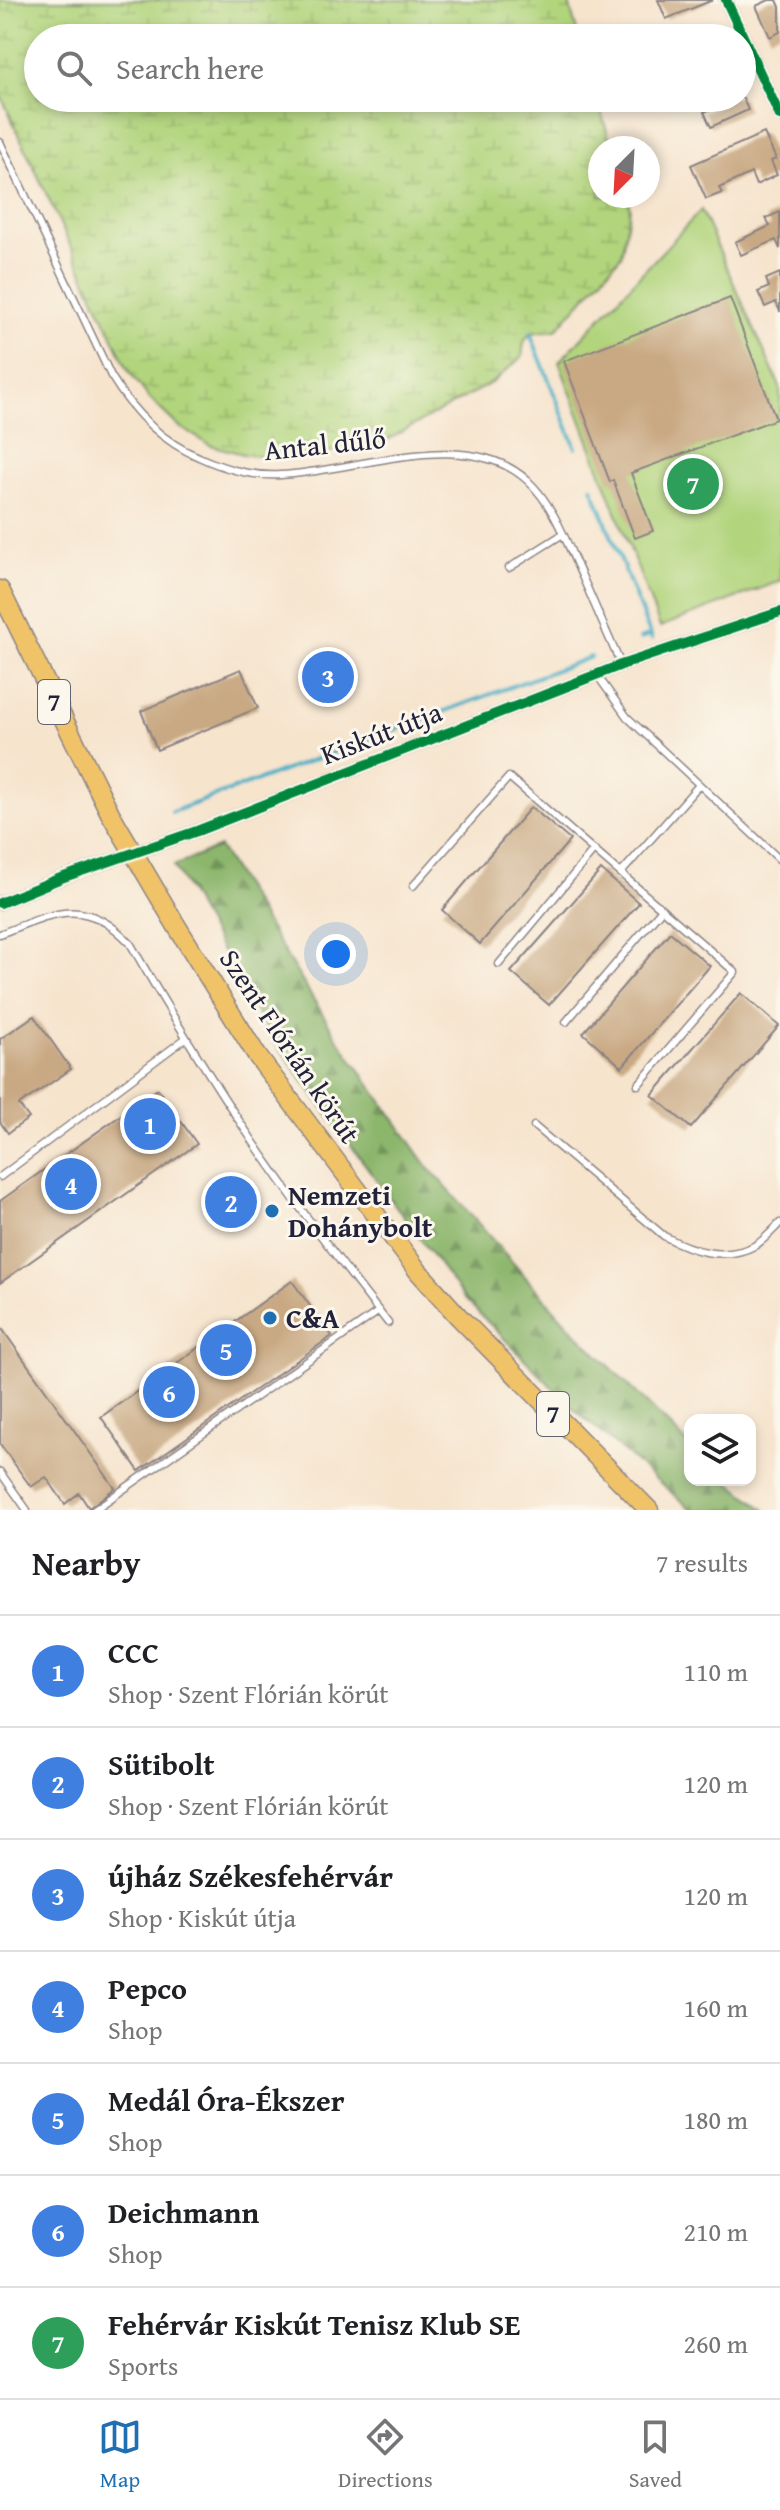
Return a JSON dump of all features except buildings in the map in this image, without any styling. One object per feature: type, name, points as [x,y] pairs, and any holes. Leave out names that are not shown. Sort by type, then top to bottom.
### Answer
[{"type":"main road","name":"Szent Flórián körút","points":[[0,590],[110,813],[251,1045],[409,1259],[459,1317],[649,1510]]},
{"type":"street","points":[[726,0],[737,24]]},
{"type":"street","points":[[756,64],[780,116]]},
{"type":"street","name":"Kiskút útja","points":[[0,903],[621,665],[780,612]]},
{"type":"lane","name":"Antal dűlő","points":[[0,142],[111,376],[125,399],[162,437],[187,453],[219,466],[263,475],[312,473],[437,452],[464,452],[488,457],[527,480],[544,499],[563,534],[621,665]]},
{"type":"lane","points":[[509,568],[563,534]]},
{"type":"lane","points":[[597,675],[627,717],[780,860]]},
{"type":"lane","points":[[413,886],[509,777],[735,972],[638,1085]]},
{"type":"lane","points":[[621,873],[699,785]]},
{"type":"lane","points":[[499,964],[594,850]]},
{"type":"lane","points":[[566,1022],[662,909]]},
{"type":"lane","points":[[0,934],[58,914],[77,912],[105,921],[130,943],[246,1131],[310,1223],[388,1323]]},
{"type":"lane","points":[[0,1177],[186,1038]]},
{"type":"lane","points":[[534,1126],[664,1236],[685,1247],[722,1255],[756,1245],[780,1223]]},
{"type":"lane","points":[[94,1510],[379,1311]]},
{"type":"lane","points":[[0,1472],[27,1510]]},
{"type":"green space","points":[[0,0],[568,0],[575,24],[24,24],[24,112],[601,112],[608,136],[588,136],[588,208],[630,208],[621,256],[556,330],[530,333],[524,342],[522,357],[493,382],[380,444],[290,458],[247,455],[210,445],[178,426],[150,399],[128,370],[0,94]]},
{"type":"green space","points":[[701,210],[780,387],[780,581],[660,627],[559,362]]},
{"type":"green space","points":[[219,847],[338,1039],[428,1167],[569,1326],[684,1440],[684,1486],[735,1486],[765,1510],[692,1510],[576,1411],[464,1298],[270,1036],[174,866]]},
{"type":"waterway","points":[[530,333],[576,448]]},
{"type":"waterway","points":[[592,487],[652,639]]},
{"type":"waterway","points":[[640,639],[651,635]]},
{"type":"waterway","points":[[172,812],[591,657]]},
{"type":"cycle path","points":[[726,0],[737,24]]},
{"type":"cycle path","points":[[756,64],[780,116]]},
{"type":"cycle path","points":[[0,903],[61,878],[197,831],[621,665],[780,612]]},
{"type":"place","name":"Fehérvár Kiskút Tenisz Klub SE","points":[[693,484]]},
{"type":"place","name":"újház Székesfehérvár","points":[[328,677]]},
{"type":"place","name":"CCC","points":[[150,1124]]},
{"type":"place","name":"Pepco","points":[[71,1184]]},
{"type":"place","name":"Sütibolt","points":[[231,1202]]},
{"type":"place","name":"Nemzeti Dohánybolt","points":[[272,1211]]},
{"type":"place","name":"C&A","points":[[270,1318]]},
{"type":"place","name":"Medál Óra-Ékszer","points":[[226,1350]]},
{"type":"place","name":"Deichmann","points":[[169,1392]]}]
